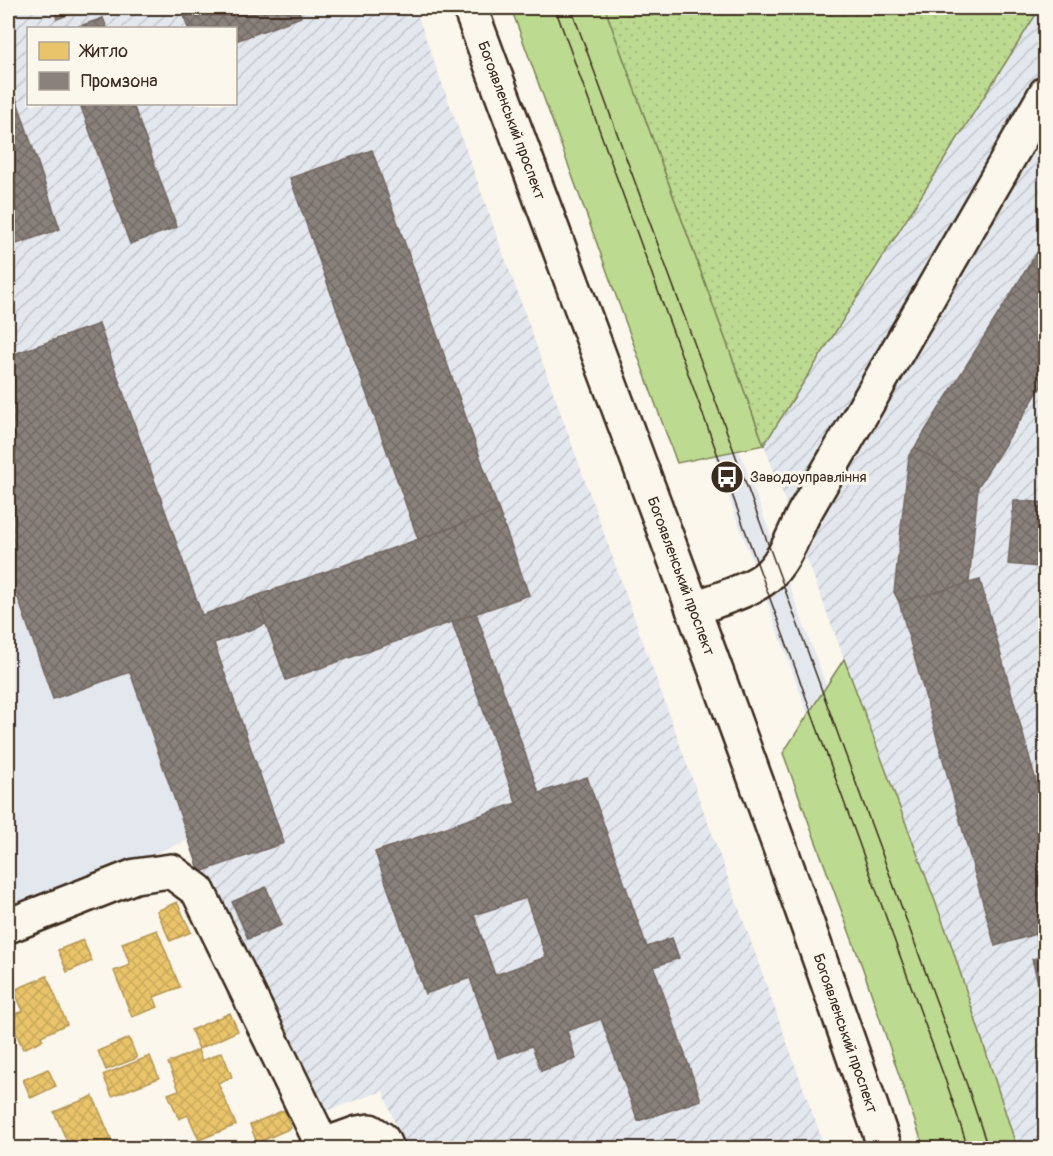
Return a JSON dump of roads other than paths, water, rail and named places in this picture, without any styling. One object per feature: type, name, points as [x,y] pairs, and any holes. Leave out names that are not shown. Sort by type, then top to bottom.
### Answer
[{"type":"main road","name":"Богоявленський проспект","points":[[470,8],[829,982],[885,1149]]},
{"type":"main road","points":[[693,609],[765,579],[778,565],[802,514],[1046,93]]},
{"type":"main road","points":[[8,926],[135,876],[171,871],[198,891],[320,1147],[358,1132],[370,1131],[382,1139],[386,1149]]},
{"type":"tram line","points":[[555,8],[950,1093],[968,1148]]},
{"type":"tram line","points":[[571,8],[967,1085],[988,1148]]},
{"type":"place","name":"Заводоуправління","points":[[727,477]]}]
